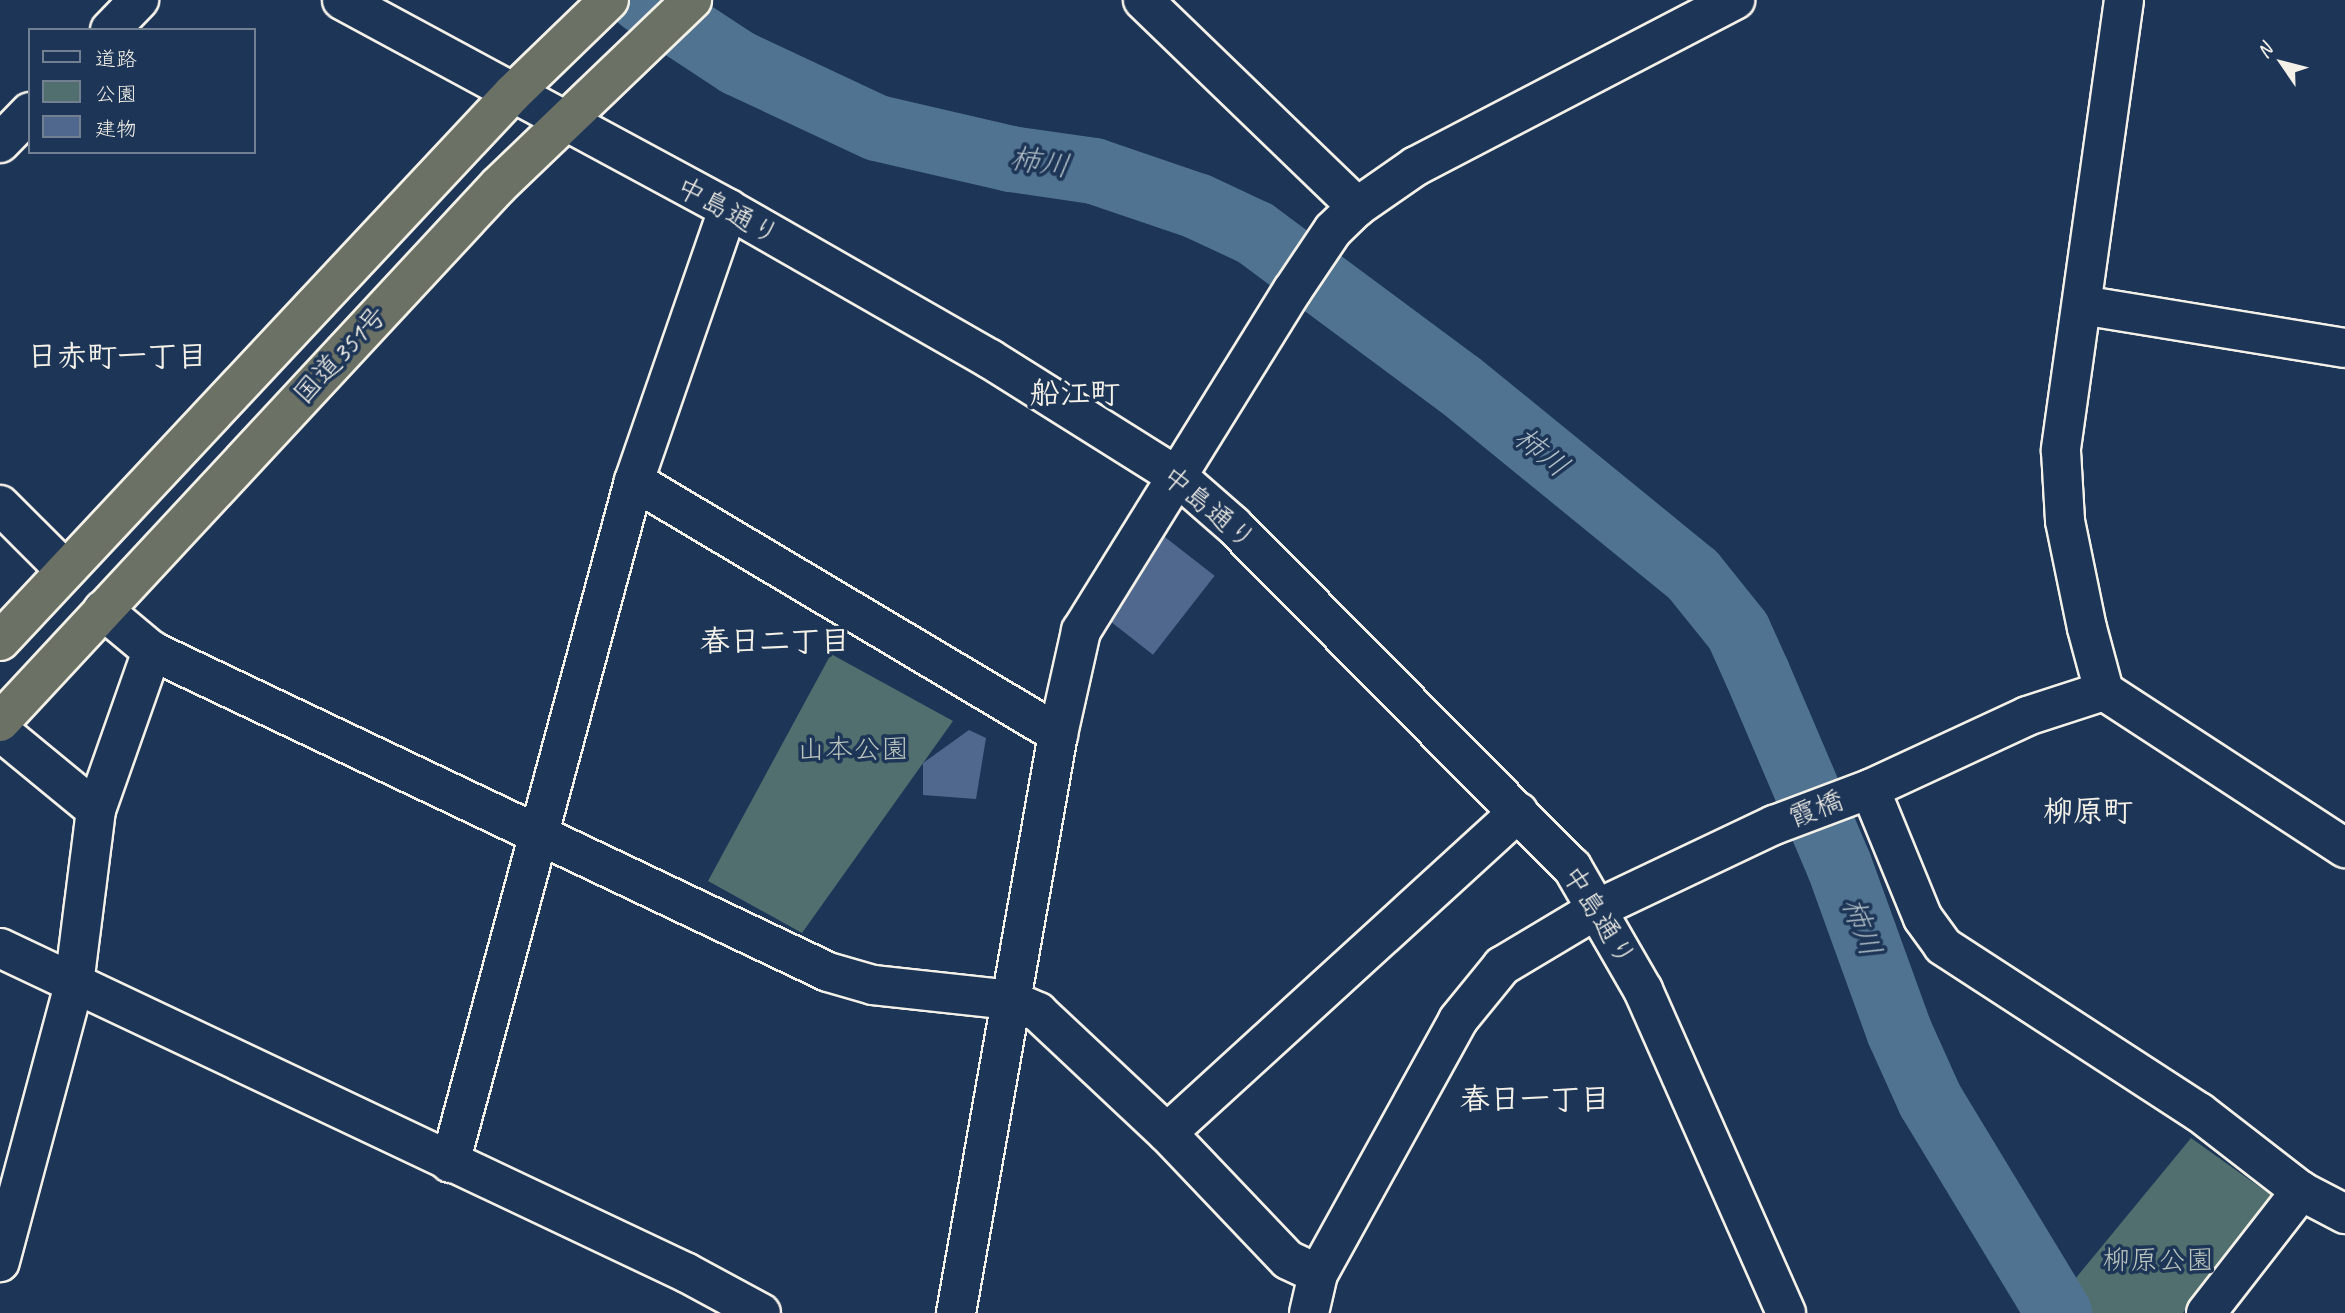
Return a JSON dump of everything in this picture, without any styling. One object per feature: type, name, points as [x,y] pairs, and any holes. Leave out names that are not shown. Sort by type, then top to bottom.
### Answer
[{"type":"highway","name":"国道351号","points":[[0,722],[498,186],[631,55],[692,0]]},
{"type":"highway","name":"国道351号","points":[[0,641],[64,569],[512,94],[597,12]]},
{"type":"street","points":[[112,28],[139,0]]},
{"type":"street","name":"中島通り","points":[[342,0],[562,123],[728,209],[990,359],[1178,477],[1233,525],[1572,867],[1599,908],[1643,990],[1786,1313]]},
{"type":"street","points":[[1143,0],[1345,219]]},
{"type":"street","points":[[956,1313],[1058,734],[1081,631],[1292,291],[1345,219],[1416,166],[1735,0]]},
{"type":"street","points":[[2123,0],[2061,451],[2064,507],[2104,691],[2345,848]]},
{"type":"street","points":[[0,142],[28,114]]},
{"type":"street","points":[[450,1163],[634,481],[728,209]]},
{"type":"street","points":[[2082,306],[2345,348]]},
{"type":"street","points":[[634,481],[1058,734]]},
{"type":"street","points":[[0,505],[64,569]]},
{"type":"street","points":[[103,610],[152,651],[828,972],[873,985],[1011,1000],[1038,1012],[1167,1133],[1288,1260],[1318,1275]]},
{"type":"street","points":[[0,1262],[74,985],[96,810],[152,651]]},
{"type":"street","name":"霞橋","points":[[1309,1313],[1318,1275],[1458,1020],[1480,988],[1502,966],[1599,908],[1774,825],[1864,791],[2027,716],[2104,691]]},
{"type":"street","points":[[0,731],[96,810]]},
{"type":"street","points":[[1864,791],[1923,918],[1943,946],[2199,1112],[2301,1191],[2345,1214]]},
{"type":"street","points":[[1167,1133],[1519,812]]},
{"type":"street","points":[[0,948],[761,1313]]},
{"type":"street","points":[[2206,1313],[2301,1191]]},
{"type":"green space","name":"山本公園","points":[[831,654],[953,721],[802,933],[708,881]]},
{"type":"green space","name":"柳原公園","points":[[2191,1138],[2271,1195],[2183,1313],[2080,1313],[2066,1290]]},
{"type":"building","points":[[1161,534],[1215,576],[1153,655],[1099,613]]},
{"type":"building","points":[[969,730],[986,738],[976,799],[923,795],[923,763]]},
{"type":"waterway","name":"柿川","points":[[642,0],[738,63],[877,128],[1011,159],[1094,171],[1197,206],[1255,233],[1460,385],[1693,575],[1738,631],[1757,673],[1839,865],[1899,1031],[1930,1100],[2059,1313]]},
{"type":"district","name":"日赤町一丁目","points":[[117,356]]},
{"type":"district","name":"船江町","points":[[1075,393]]},
{"type":"district","name":"春日二丁目","points":[[775,641]]},
{"type":"district","name":"柳原町","points":[[2088,811]]},
{"type":"district","name":"春日一丁目","points":[[1535,1099]]}]
